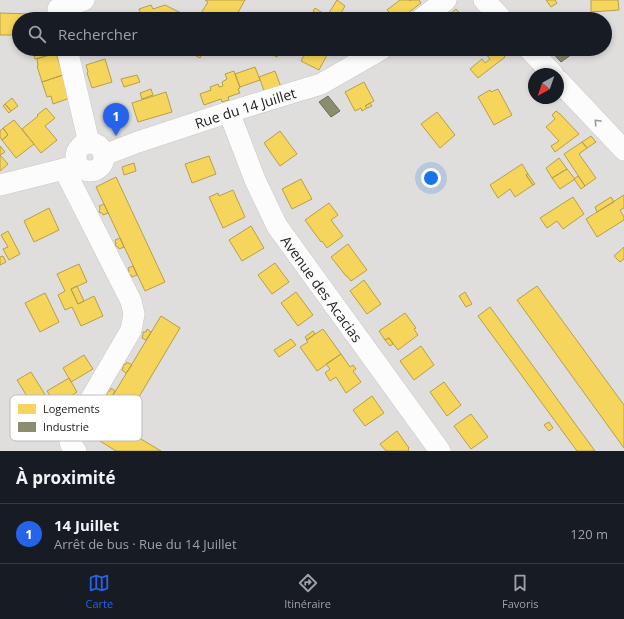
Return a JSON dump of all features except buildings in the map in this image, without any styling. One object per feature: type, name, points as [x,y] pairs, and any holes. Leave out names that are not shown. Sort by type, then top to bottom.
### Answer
[{"type":"street","points":[[58,9],[84,0]]},
{"type":"street","points":[[431,12],[446,0]]},
{"type":"street","points":[[484,0],[495,12]]},
{"type":"street","points":[[68,56],[85,160],[77,196],[131,301],[134,314],[131,330],[93,395]]},
{"type":"street","name":"Rue du 14 Juillet","points":[[0,185],[85,160],[229,112],[322,84],[370,56]]},
{"type":"street","points":[[536,56],[547,68]]},
{"type":"street","points":[[564,86],[624,150]]},
{"type":"street","name":"Avenue des Acacias","points":[[229,112],[255,180],[277,226],[440,451]]},
{"type":"street","points":[[69,441],[76,451]]},
{"type":"shaded area","points":[[0,0],[624,0],[624,451],[0,451]]},
{"type":"place","name":"14 Juillet","points":[[116,136]]}]
